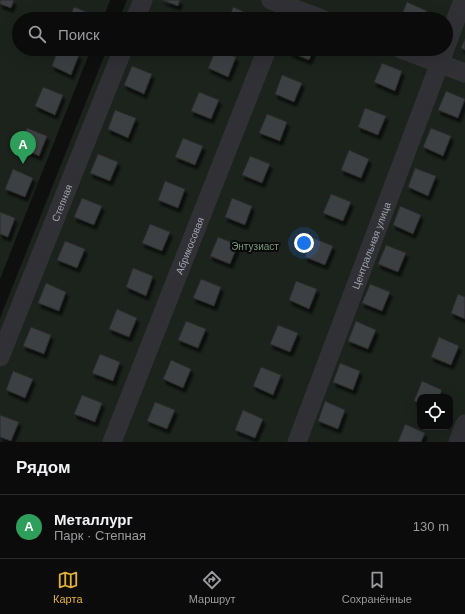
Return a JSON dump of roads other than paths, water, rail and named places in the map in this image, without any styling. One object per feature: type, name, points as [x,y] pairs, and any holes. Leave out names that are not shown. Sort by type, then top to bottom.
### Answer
[{"type":"street","points":[[138,12],[143,0]]},
{"type":"street","name":"Центральная улица","points":[[453,28],[463,0]]},
{"type":"street","points":[[280,6],[299,12]]},
{"type":"street","name":"Степная","points":[[0,357],[120,56]]},
{"type":"street","name":"Абрикосовая","points":[[112,442],[264,56]]},
{"type":"street","name":"Центральная улица","points":[[297,442],[443,56]]},
{"type":"street","points":[[447,56],[465,73]]},
{"type":"street","points":[[458,442],[465,424]]},
{"type":"place","name":"Металлург","points":[[23,164]]},
{"type":"park label","name":"Энтузиаст","points":[[255,246]]}]
